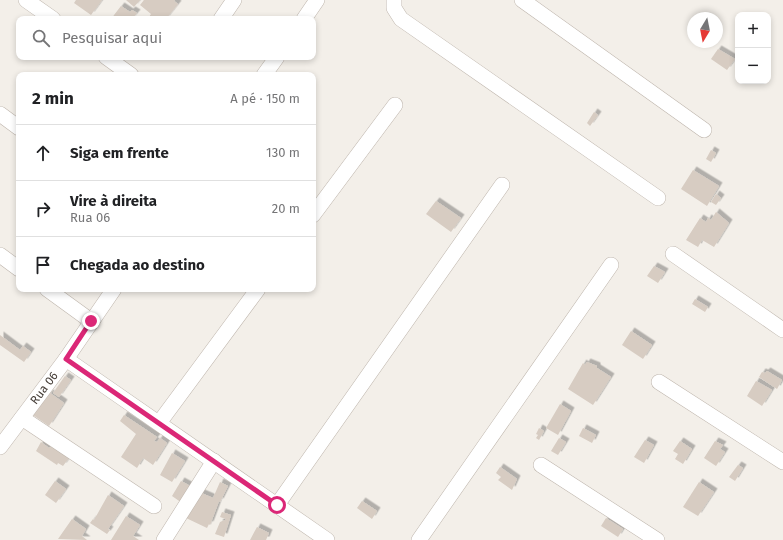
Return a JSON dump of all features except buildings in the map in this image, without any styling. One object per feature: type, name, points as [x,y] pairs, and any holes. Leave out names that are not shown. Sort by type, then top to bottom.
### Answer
[{"type":"street","points":[[26,0],[49,16]]},
{"type":"street","points":[[394,0],[394,8],[401,19],[658,198]]},
{"type":"street","points":[[522,0],[704,130]]},
{"type":"street","points":[[223,16],[231,1]]},
{"type":"street","points":[[305,16],[312,2]]},
{"type":"street","points":[[110,60],[127,72]]},
{"type":"street","points":[[266,72],[275,60]]},
{"type":"street","points":[[316,211],[395,105]]},
{"type":"street","points":[[0,114],[16,126]]},
{"type":"street","points":[[277,505],[502,185]]},
{"type":"street","points":[[673,254],[783,330]]},
{"type":"street","points":[[0,255],[16,267]]},
{"type":"street","points":[[419,540],[611,265]]},
{"type":"street","points":[[51,292],[91,321]]},
{"type":"street","name":"Rua 06","points":[[0,447],[66,359],[112,292]]},
{"type":"street","points":[[159,424],[256,292]]},
{"type":"street","points":[[66,359],[327,540]]},
{"type":"street","points":[[659,382],[783,462]]},
{"type":"street","points":[[22,418],[154,506]]},
{"type":"street","points":[[164,540],[214,461]]},
{"type":"street","points":[[541,465],[657,540]]},
{"type":"route","points":[[91,321],[66,359],[277,505]]}]
